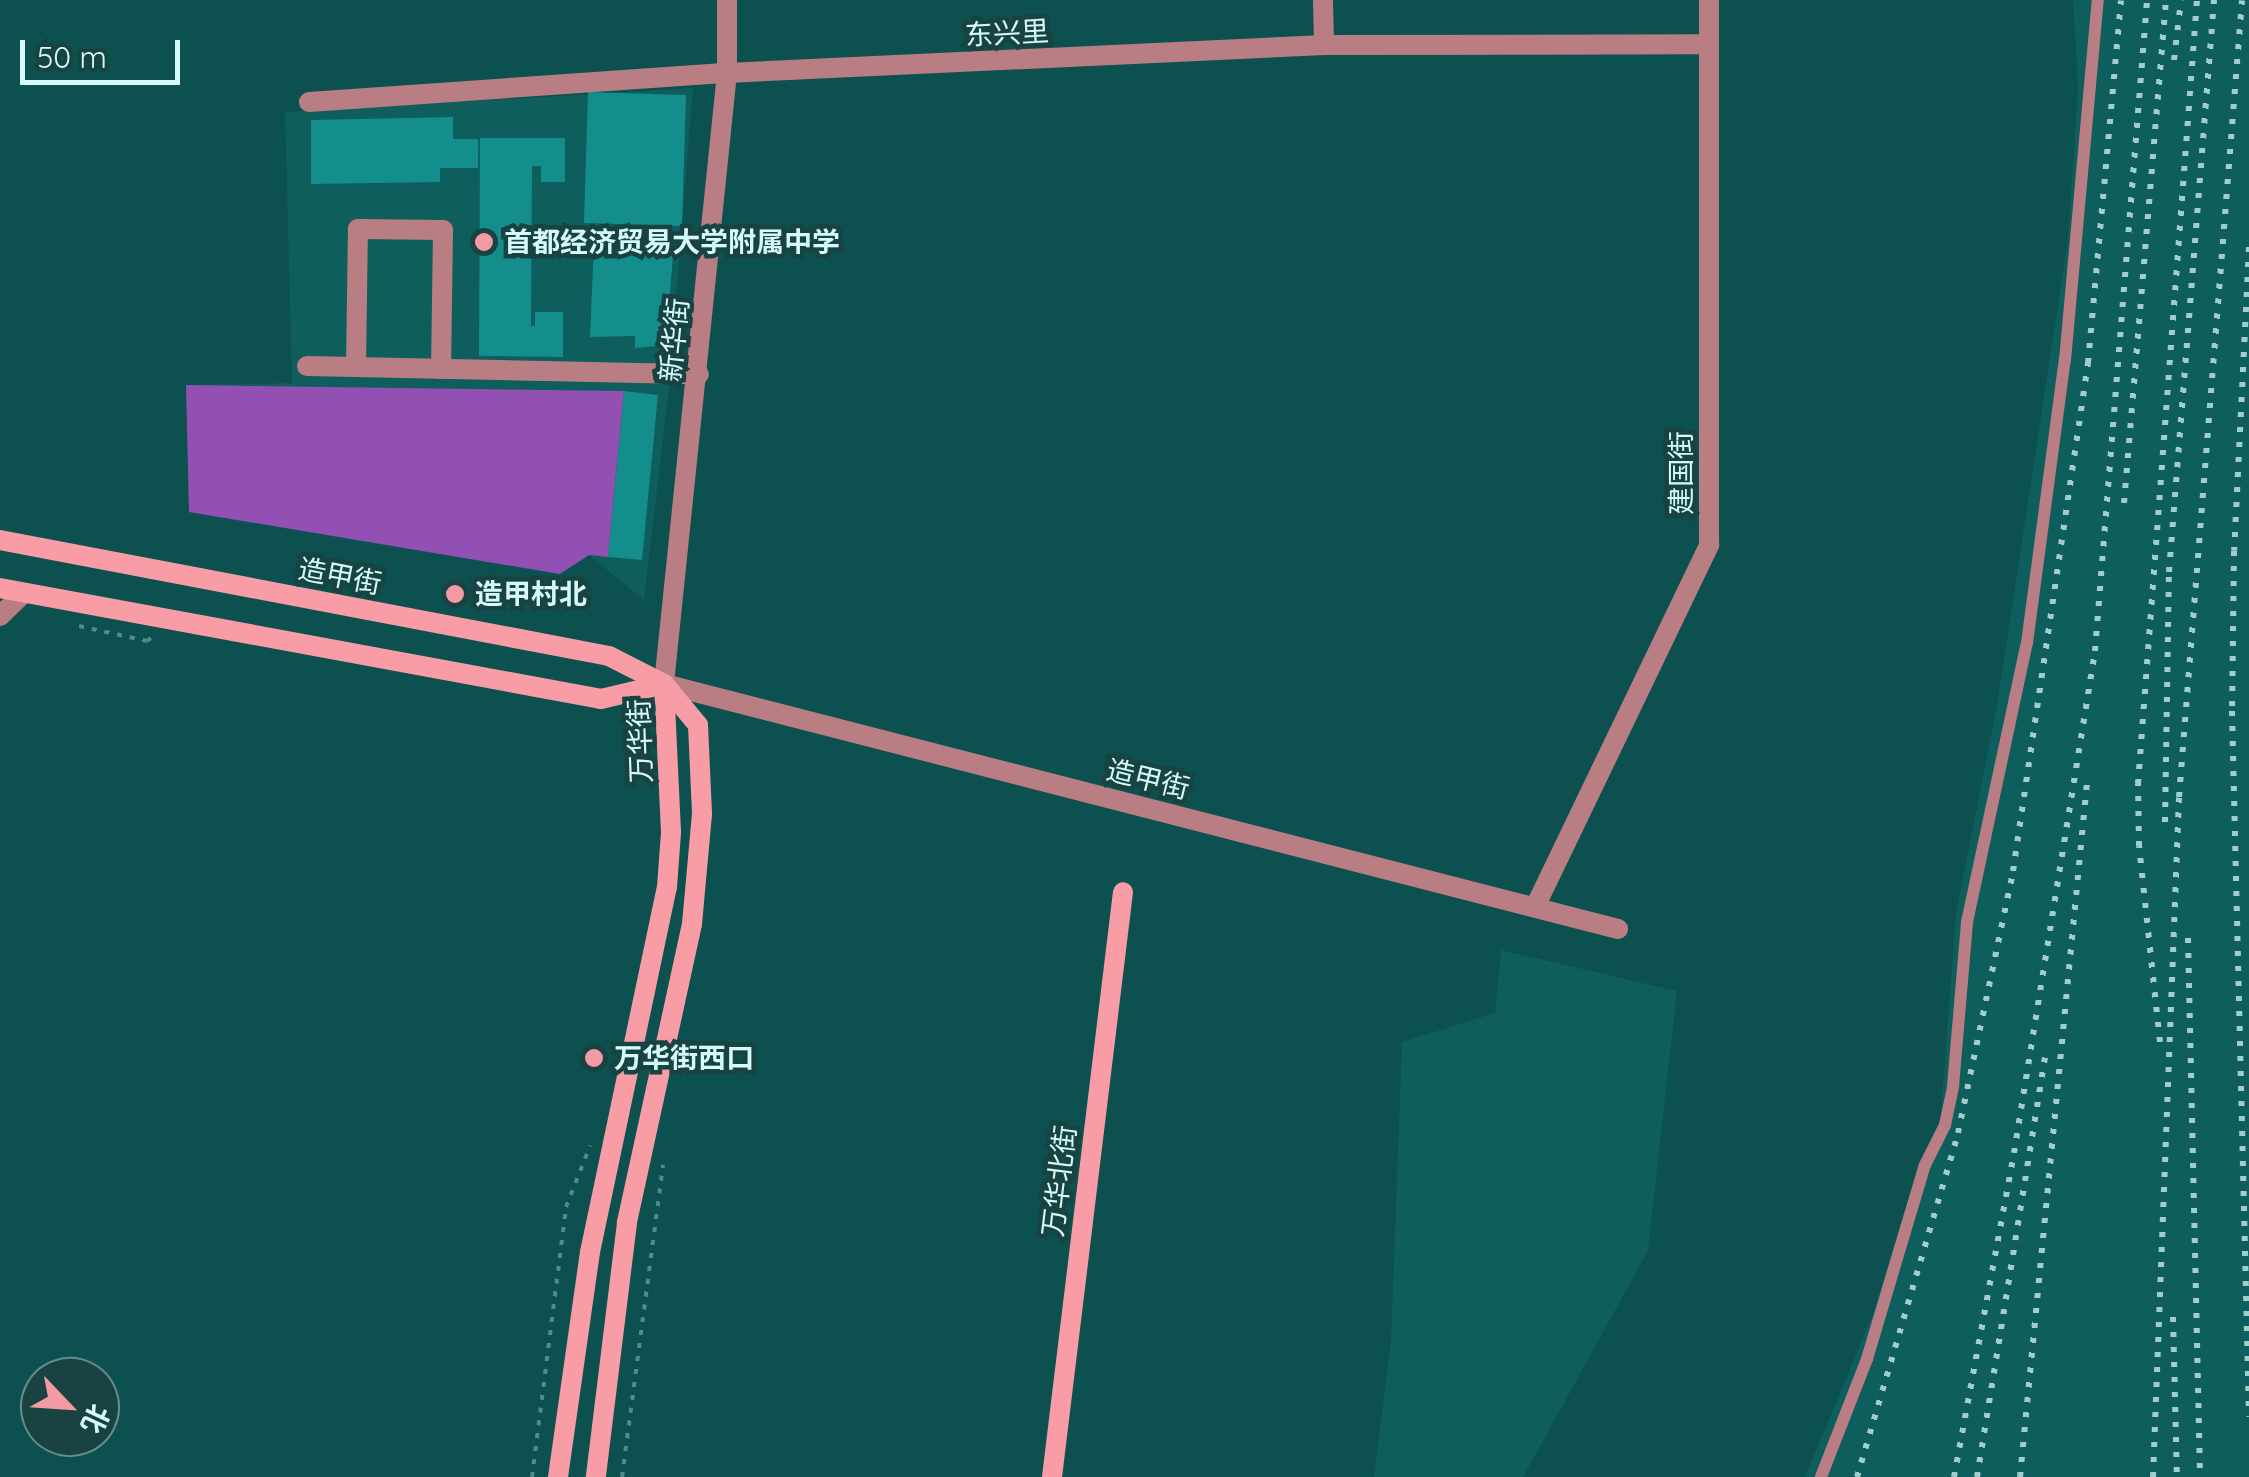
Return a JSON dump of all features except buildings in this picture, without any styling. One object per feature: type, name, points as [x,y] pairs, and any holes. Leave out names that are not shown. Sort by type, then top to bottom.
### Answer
[{"type":"main road","name":"造甲街","points":[[0,540],[609,656],[664,684]]},
{"type":"main road","name":"造甲街","points":[[0,588],[601,699],[664,684]]},
{"type":"main road","name":"万华街","points":[[558,1477],[590,1252],[668,888],[671,832],[664,684]]},
{"type":"main road","name":"万华街","points":[[596,1477],[627,1223],[692,924],[698,869],[702,814],[698,725],[664,684]]},
{"type":"main road","name":"万华北街","points":[[1052,1477],[1123,892]]},
{"type":"street","name":"新华街","points":[[664,684],[699,374],[727,73],[727,0]]},
{"type":"street","points":[[1322,0],[1324,45]]},
{"type":"street","name":"建国街","points":[[1535,907],[1709,545],[1709,0]]},
{"type":"street","name":"东兴里","points":[[308,102],[727,73],[1324,45],[1709,44]]},
{"type":"street","points":[[356,367],[358,229],[443,230],[441,368]]},
{"type":"street","points":[[307,366],[699,374]]},
{"type":"street","points":[[0,616],[24,593]]},
{"type":"street","name":"造甲街","points":[[664,684],[1618,928]]},
{"type":"lane","points":[[1821,1477],[1867,1359],[1925,1165],[1945,1125],[1953,1086],[1967,922],[2027,643],[2058,416],[2098,0]]},
{"type":"path","points":[[622,1477],[666,1148]]},
{"type":"shaded area","points":[[2073,0],[2249,0],[2249,1477],[1805,1477],[1873,1314],[1921,1158],[1940,1124],[1956,913],[1997,705],[2068,239],[2078,88]]},
{"type":"shaded area","name":"首都经济贸易大学附属中学","points":[[693,88],[668,397],[644,600],[589,555],[560,574],[189,512],[186,385],[292,383],[285,112]]},
{"type":"shaded area","points":[[186,385],[624,391],[608,557],[589,555],[560,574],[189,512]]},
{"type":"shaded area","points":[[1501,950],[1677,991],[1648,1251],[1523,1477],[1374,1477],[1391,1341],[1402,1042],[1495,1013]]},
{"type":"railway","points":[[1857,1477],[1958,1133],[2013,871],[2088,363],[2121,0]]},
{"type":"railway","points":[[1954,1477],[2014,1153],[2095,651],[2147,0]]},
{"type":"railway","points":[[2124,503],[2166,0]]},
{"type":"railway","points":[[2174,60],[2181,0]]},
{"type":"railway","points":[[2160,1042],[2139,846],[2138,784],[2197,0]]},
{"type":"railway","points":[[2165,822],[2169,572],[2214,0]]},
{"type":"railway","points":[[2153,1477],[2179,797],[2242,0]]},
{"type":"railway","points":[[2249,247],[2234,551],[2232,711],[2249,1417]]},
{"type":"railway","points":[[2020,1477],[2087,783]]},
{"type":"railway","points":[[2188,938],[2200,1477]]},
{"type":"railway","points":[[1977,1477],[2045,1057]]},
{"type":"railway","points":[[2173,1317],[2177,1477]]},
{"type":"place","name":"首都经济贸易大学附属中学","points":[[484,242]]},
{"type":"place","name":"造甲村北","points":[[455,594]]},
{"type":"place","name":"万华街西口","points":[[594,1058]]}]
